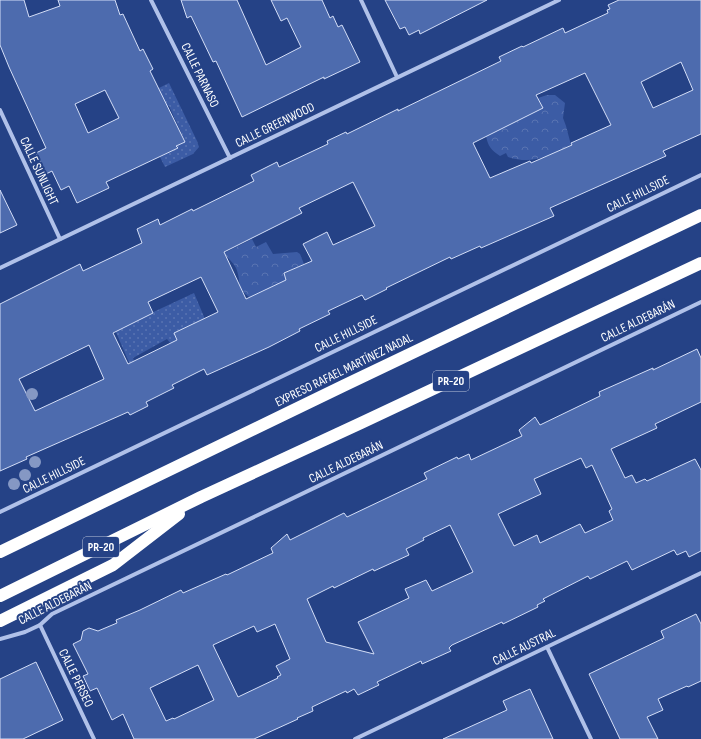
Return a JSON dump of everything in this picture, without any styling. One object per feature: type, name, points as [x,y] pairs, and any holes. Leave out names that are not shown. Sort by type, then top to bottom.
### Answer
[{"type":"highway","name":"EXPRESO RAFAEL MARTÍNEZ NADAL","points":[[0,552],[701,215]]},
{"type":"highway","name":"PR-20","points":[[0,596],[201,497],[701,263]]},
{"type":"highway","points":[[0,621],[113,565],[201,497]]},
{"type":"street","name":"CALLE PARNASO","points":[[151,0],[230,158]]},
{"type":"street","points":[[361,0],[397,77]]},
{"type":"street","name":"CALLE GREENWOOD","points":[[0,268],[559,0]]},
{"type":"street","name":"CALLE SUNLIGHT","points":[[0,110],[60,239]]},
{"type":"street","name":"CALLE HILLSIDE","points":[[0,512],[701,175]]},
{"type":"street","name":"CALLE ALDEBARÁN","points":[[0,639],[25,632],[40,625],[52,614],[701,302]]},
{"type":"street","name":"CALLE AUSTRAL","points":[[355,739],[701,573]]},
{"type":"street","name":"CALLE PERSEO","points":[[40,625],[94,739]]},
{"type":"street","points":[[547,647],[591,739]]},
{"type":"green space","points":[[169,83],[199,147],[193,154],[165,167],[160,157],[178,148],[176,146],[185,141],[169,106],[142,119],[133,101]]},
{"type":"green space","points":[[547,95],[555,95],[565,103],[563,118],[571,145],[548,156],[533,160],[508,157],[506,153],[500,156],[492,150],[486,136],[542,107],[538,98]]},
{"type":"green space","points":[[252,239],[256,247],[266,242],[273,254],[297,252],[300,254],[304,264],[284,273],[287,280],[254,295],[251,298],[241,288],[236,268],[224,253]]},
{"type":"green space","points":[[194,293],[205,319],[191,369],[167,339],[133,358],[135,364],[131,367],[115,330]]},
{"type":"building","points":[[0,0],[24,0],[29,17],[60,6],[58,0],[115,0],[120,15],[123,14],[140,51],[143,49],[153,69],[150,71],[185,142],[176,146],[178,148],[106,182],[109,188],[77,203],[69,186],[61,190],[52,171],[46,174],[36,153],[46,148],[0,45]],"holes":[[[105,90],[119,118],[88,133],[75,104]]]},
{"type":"building","points":[[181,0],[237,0],[266,65],[301,47],[287,18],[281,21],[271,0],[322,0],[330,18],[333,16],[338,27],[342,25],[360,62],[324,79],[324,77],[242,117],[216,61],[213,62],[191,16],[187,18]]},
{"type":"building","points":[[385,0],[487,0],[420,34],[419,30],[409,35],[405,27],[400,29]]},
{"type":"building","points":[[619,0],[701,0],[701,134],[663,151],[666,156],[550,208],[554,216],[481,248],[480,246],[451,259],[450,257],[386,288],[387,289],[365,300],[362,295],[328,311],[330,314],[299,329],[300,331],[269,347],[207,375],[204,369],[172,385],[174,388],[146,402],[148,406],[130,415],[128,412],[26,457],[27,459],[0,471],[0,304],[80,264],[83,271],[142,243],[137,229],[158,219],[160,225],[192,209],[193,211],[254,181],[251,175],[277,162],[279,167],[328,144],[327,141],[346,132],[347,134],[398,109],[398,111],[501,61],[499,57],[522,46],[523,47],[563,28],[565,33],[608,13],[607,10],[610,9],[608,5]],"holes":[[[681,62],[693,90],[653,108],[641,82]],[[585,73],[611,125],[571,143],[572,145],[531,163],[530,161],[490,178],[473,143],[543,108],[536,95]],[[353,182],[375,226],[333,245],[327,232],[303,244],[312,261],[284,273],[286,280],[246,299],[224,252],[302,213],[299,208]],[[201,277],[218,312],[174,333],[177,340],[128,364],[113,333],[153,313],[148,302]],[[89,345],[104,379],[35,411],[19,379]]]},
{"type":"building","points":[[0,190],[17,225],[0,233]]},
{"type":"building","points":[[697,349],[701,358],[701,402],[655,424],[657,428],[611,449],[625,478],[632,475],[636,483],[645,479],[647,481],[695,459],[701,470],[701,551],[689,557],[686,551],[677,555],[674,550],[632,570],[627,561],[590,579],[588,576],[543,599],[545,601],[537,605],[538,607],[503,624],[502,622],[452,645],[449,648],[451,651],[422,664],[421,661],[377,682],[379,685],[358,695],[354,689],[347,693],[346,691],[312,707],[313,711],[297,718],[298,719],[254,739],[134,739],[123,714],[112,720],[97,688],[90,691],[83,676],[88,674],[73,644],[81,640],[83,631],[89,628],[98,631],[117,623],[116,620],[181,590],[183,593],[226,574],[227,575],[273,553],[271,548],[287,534],[290,540],[344,513],[347,517],[427,479],[424,473],[457,457],[458,459],[469,454],[471,460],[522,436],[519,430],[535,417],[540,425],[600,396],[599,392],[653,368],[653,370]],"holes":[[[581,458],[586,468],[592,465],[612,509],[609,511],[613,520],[585,533],[580,524],[540,543],[537,535],[514,546],[498,514],[541,494],[534,479]],[[450,525],[473,572],[432,591],[426,580],[405,589],[409,598],[358,622],[374,654],[326,642],[307,599],[333,586],[334,588],[373,569],[374,571],[409,555],[406,549],[424,540],[423,538]],[[275,624],[290,659],[276,666],[281,675],[277,677],[278,678],[238,697],[213,645],[254,626],[257,632]],[[198,665],[214,700],[174,719],[173,718],[166,721],[150,688]]]},
{"type":"building","points":[[696,614],[701,624],[701,681],[658,699],[663,710],[647,717],[658,739],[620,739],[589,674],[664,638],[661,631]]},
{"type":"building","points":[[36,662],[63,720],[23,739],[0,739],[0,679]]},
{"type":"building","points":[[530,689],[553,739],[443,739],[507,710],[503,701]]}]
